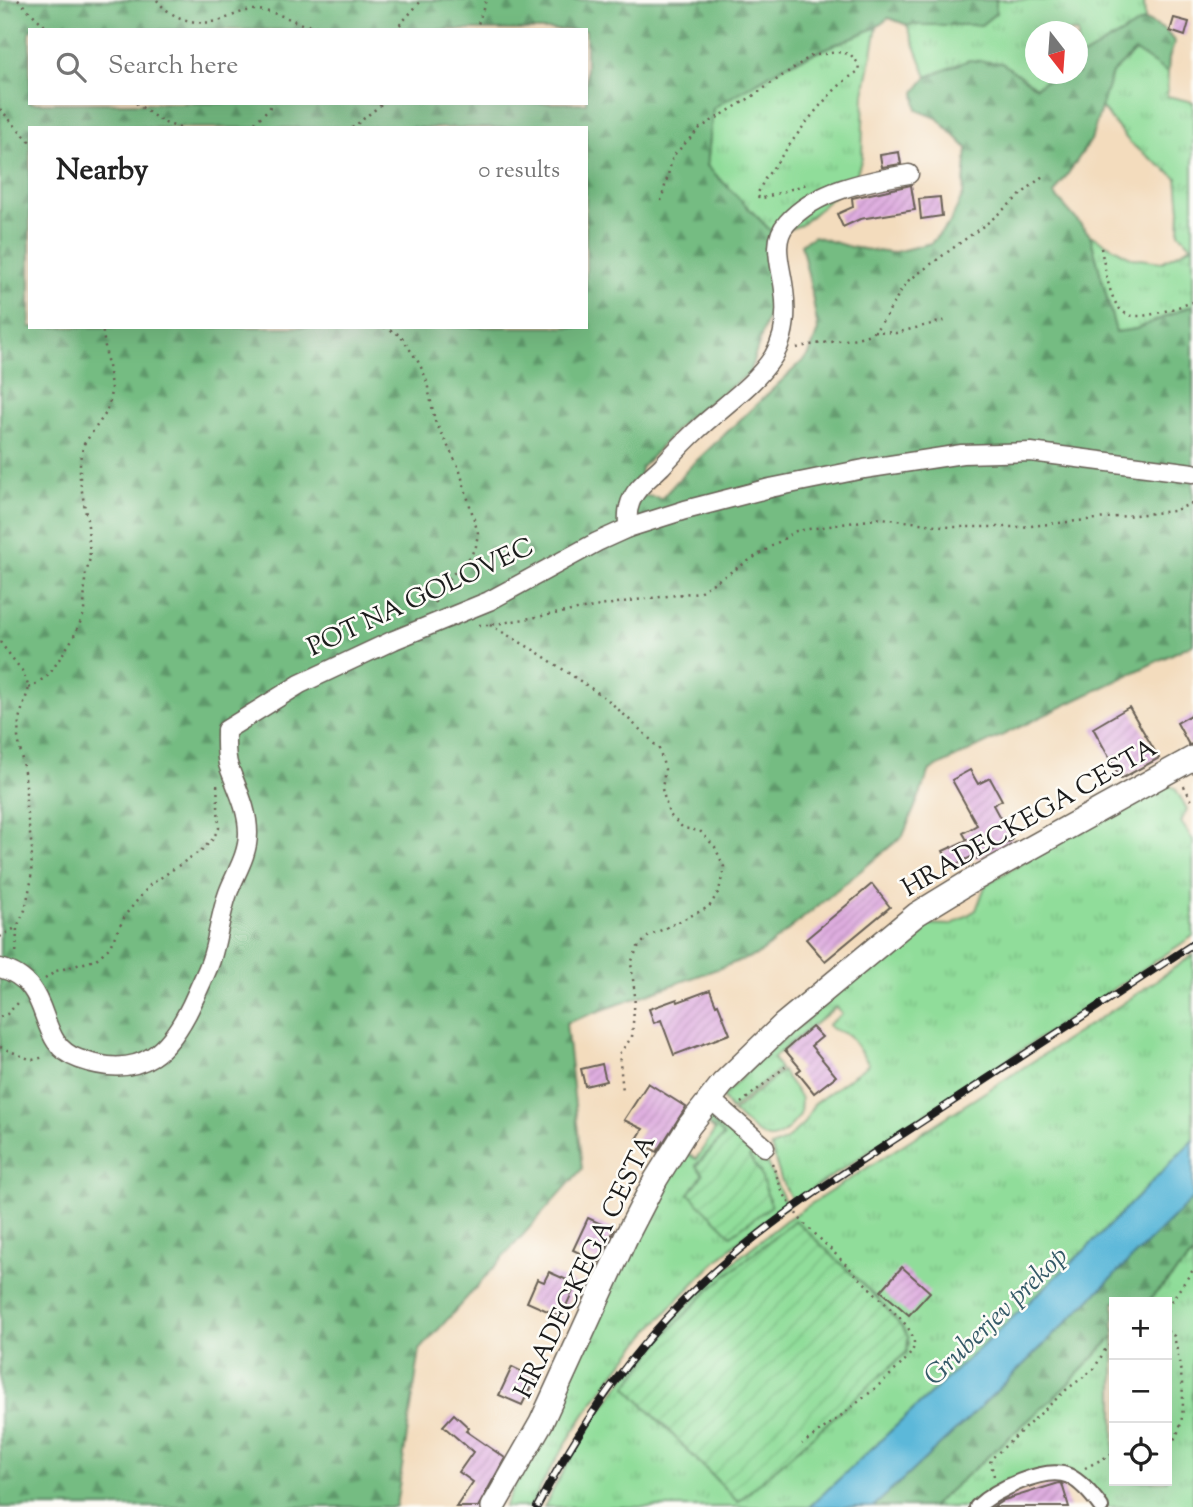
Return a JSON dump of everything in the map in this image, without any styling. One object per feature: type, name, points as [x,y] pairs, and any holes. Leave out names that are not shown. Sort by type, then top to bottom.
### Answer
[{"type":"street","points":[[628,528],[628,508],[636,491],[695,432],[756,379],[774,355],[785,324],[778,246],[779,236],[785,225],[818,201],[847,187],[909,174]]},
{"type":"street","name":"POT NA GOLOVEC","points":[[60,1048],[77,1059],[102,1065],[131,1066],[154,1056],[183,1026],[211,961],[227,894],[241,866],[248,835],[244,807],[228,765],[226,730],[300,684],[394,640],[489,601],[628,528],[770,488],[864,469],[962,454],[1031,452],[1193,473]]},
{"type":"street","name":"HRADECKEGA CESTA","points":[[494,1507],[541,1423],[626,1237],[656,1179],[709,1098],[763,1043],[917,914],[965,884],[1193,758]]},
{"type":"street","points":[[8,971],[35,989],[49,1028],[60,1048]]},
{"type":"street","points":[[709,1098],[765,1147]]},
{"type":"street","points":[[977,1507],[998,1491],[1054,1474],[1070,1477],[1101,1507]]},
{"type":"path","points":[[18,0],[47,28]]},
{"type":"path","points":[[157,0],[163,8],[180,18],[199,22],[218,21],[255,10],[311,28]]},
{"type":"path","points":[[397,28],[422,0]]},
{"type":"path","points":[[477,28],[486,0]]},
{"type":"path","points":[[304,25],[327,28]]},
{"type":"path","points":[[661,201],[673,156],[700,128],[811,56],[837,52],[850,54],[859,63],[859,71],[844,79],[831,92],[764,180],[757,195],[760,199],[814,181]]},
{"type":"path","points":[[139,105],[162,122],[174,126]]},
{"type":"path","points":[[252,126],[272,105]]},
{"type":"path","points":[[354,126],[381,105]]},
{"type":"path","points":[[0,109],[28,140]]},
{"type":"path","points":[[774,355],[812,344],[865,336],[874,331],[908,281],[999,214],[1044,175]]},
{"type":"path","points":[[1101,248],[1110,289],[1123,314],[1139,317],[1193,302]]},
{"type":"path","points":[[874,331],[896,333],[947,320]]},
{"type":"path","points":[[8,971],[17,927],[25,910],[32,882],[32,848],[18,737],[19,719],[29,688],[49,675],[73,639],[84,614],[85,578],[90,558],[80,480],[80,459],[84,444],[106,413],[110,401],[111,386],[102,329]]},
{"type":"path","points":[[388,329],[400,335],[409,345],[423,371],[435,421],[458,468],[478,533],[476,546],[470,557],[447,580],[432,609]]},
{"type":"path","points":[[479,625],[699,592],[796,531],[882,518],[950,527],[1021,527],[1173,511],[1193,503]]},
{"type":"path","points":[[490,625],[537,652],[607,699],[659,749],[665,769],[662,789],[669,814],[684,828],[700,831],[715,847],[724,867],[719,891],[709,907],[649,936],[638,947],[631,963],[635,996],[632,1037],[620,1054],[623,1091]]},
{"type":"path","points":[[0,642],[19,666],[29,688]]},
{"type":"path","points":[[41,983],[56,971],[95,960],[109,948],[126,914],[150,886],[212,840],[219,828],[220,817],[215,789],[219,774],[228,765]]},
{"type":"path","points":[[0,937],[17,927]]},
{"type":"path","points":[[0,1047],[32,1060],[47,1057],[60,1048]]},
{"type":"path","points":[[728,1114],[785,1067]]},
{"type":"path","points":[[765,1147],[782,1191],[799,1218],[902,1320],[913,1336],[913,1350],[901,1364],[857,1403],[803,1444]]},
{"type":"path","points":[[1172,1300],[1193,1270]]},
{"type":"path","points":[[1172,1335],[1189,1404]]},
{"type":"path","points":[[998,1491],[990,1460],[1066,1390],[1094,1369],[1109,1346]]},
{"type":"path","points":[[1172,1443],[1182,1436]]},
{"type":"path","points":[[1070,1477],[1109,1456]]},
{"type":"green space","points":[[0,0],[996,0],[996,13],[981,25],[907,25],[889,18],[877,27],[786,65],[713,108],[707,166],[774,234],[778,285],[749,374],[687,418],[641,468],[637,495],[662,498],[690,467],[809,355],[818,330],[801,244],[814,236],[850,247],[891,253],[931,243],[949,224],[963,195],[967,148],[937,118],[917,110],[915,92],[927,77],[969,60],[1002,63],[1025,79],[1025,84],[1036,87],[1041,84],[1088,84],[1088,53],[1145,20],[1165,30],[1175,42],[1169,58],[1168,73],[1135,51],[1112,73],[1091,140],[1054,194],[1090,235],[1116,332],[1136,329],[1193,305],[1193,644],[930,770],[903,836],[759,954],[566,1023],[582,1169],[420,1350],[396,1506],[0,1507]]},
{"type":"green space","points":[[996,0],[1144,0],[1145,20],[1088,53],[1088,21],[1025,21],[1025,83],[969,61],[927,77],[907,25],[981,25],[996,13]]},
{"type":"green space","points":[[877,27],[864,94],[862,158],[856,176],[801,225],[774,234],[707,166],[713,108],[786,65]]},
{"type":"green space","points":[[1135,50],[1168,73],[1167,96],[1193,102],[1193,305],[1136,329],[1116,332],[1090,235],[1132,258],[1162,262],[1192,246],[1179,233],[1177,178],[1131,144],[1101,107],[1112,73]]},
{"type":"green space","points":[[1163,783],[1175,788],[1187,809],[1181,822],[1193,840],[1193,936],[793,1202],[781,1179],[771,1147],[785,1141],[804,1123],[814,1104],[869,1064],[849,1035],[828,1025],[842,1014],[836,1007],[773,1058],[780,1069],[731,1110],[722,1097],[762,1057],[920,924],[951,925],[976,910],[986,884]]},
{"type":"green space","points":[[1193,955],[1193,1140],[1086,1249],[809,1507],[544,1507],[596,1417],[637,1361],[683,1310],[727,1268],[786,1220],[1122,1004]],"holes":[[[795,1221],[879,1301],[903,1328],[909,1343],[906,1352],[738,1502],[626,1387],[669,1331],[711,1288]]]},
{"type":"green space","points":[[782,1071],[801,1098],[800,1115],[782,1134],[767,1138],[733,1112]]},
{"type":"green space","points":[[715,1111],[720,1114],[724,1135],[696,1165],[703,1174],[689,1194],[760,1172],[749,1157],[760,1148],[787,1206],[733,1246],[653,1326],[586,1412],[547,1474],[530,1507],[504,1507],[644,1221],[684,1151],[696,1159],[715,1130],[706,1123]]},
{"type":"green space","points":[[720,1114],[760,1148],[749,1157],[760,1172],[771,1206],[731,1235],[689,1194],[703,1174],[696,1166],[724,1136],[713,1123]]},
{"type":"green space","points":[[1193,1198],[1193,1255],[1152,1297],[1109,1297],[1109,1341],[1062,1390],[931,1507],[873,1507],[969,1418]]},
{"type":"green space","points":[[795,1220],[879,1300],[903,1328],[908,1337],[907,1352],[738,1502],[626,1387],[669,1331],[711,1288]]},
{"type":"green space","points":[[1193,1255],[1193,1507],[1108,1507],[1078,1476],[1012,1479],[996,1486],[966,1507],[931,1507],[1062,1390],[1109,1341],[1109,1486],[1172,1486],[1172,1297],[1152,1297]]},
{"type":"water","name":"Gruberjev prekop","points":[[1193,1140],[1193,1198],[969,1418],[873,1507],[809,1507],[1086,1249]]},
{"type":"building","points":[[1174,18],[1189,22],[1185,36],[1170,31]]},
{"type":"building","points":[[899,152],[901,164],[882,167],[880,155]]},
{"type":"building","points":[[911,185],[915,210],[860,219],[843,227],[837,214],[853,207],[852,198]]},
{"type":"building","points":[[940,197],[942,216],[921,219],[919,199]]},
{"type":"building","points":[[1129,707],[1159,758],[1121,779],[1093,728]]},
{"type":"building","points":[[1193,714],[1193,744],[1189,745],[1177,723]]},
{"type":"building","points":[[970,770],[978,784],[990,778],[1002,800],[993,805],[1012,840],[977,859],[975,855],[951,867],[943,851],[967,840],[963,833],[977,825],[952,780]]},
{"type":"building","points":[[872,884],[890,907],[825,961],[806,939]]},
{"type":"building","points":[[710,990],[730,1034],[674,1055],[661,1020],[654,1023],[649,1009]]},
{"type":"building","points":[[812,1027],[822,1037],[811,1046],[836,1076],[814,1093],[797,1072],[801,1069],[785,1050]]},
{"type":"building","points":[[602,1064],[606,1081],[585,1086],[581,1069]]},
{"type":"building","points":[[648,1083],[686,1107],[657,1152],[637,1139],[643,1129],[624,1120]]},
{"type":"building","points":[[588,1218],[614,1230],[599,1262],[573,1250]]},
{"type":"building","points":[[902,1267],[930,1292],[909,1315],[881,1291]]},
{"type":"building","points":[[549,1272],[576,1284],[561,1317],[527,1302],[537,1279],[544,1282]]},
{"type":"building","points":[[512,1367],[535,1378],[522,1405],[499,1395]]},
{"type":"building","points":[[454,1414],[469,1428],[466,1431],[505,1458],[478,1507],[456,1507],[473,1482],[459,1472],[473,1452],[443,1426]]},
{"type":"building","points":[[1062,1484],[1069,1507],[993,1507],[1004,1500]]},
{"type":"railway","points":[[537,1507],[574,1441],[616,1379],[664,1321],[718,1268],[826,1185],[1193,944]]}]
